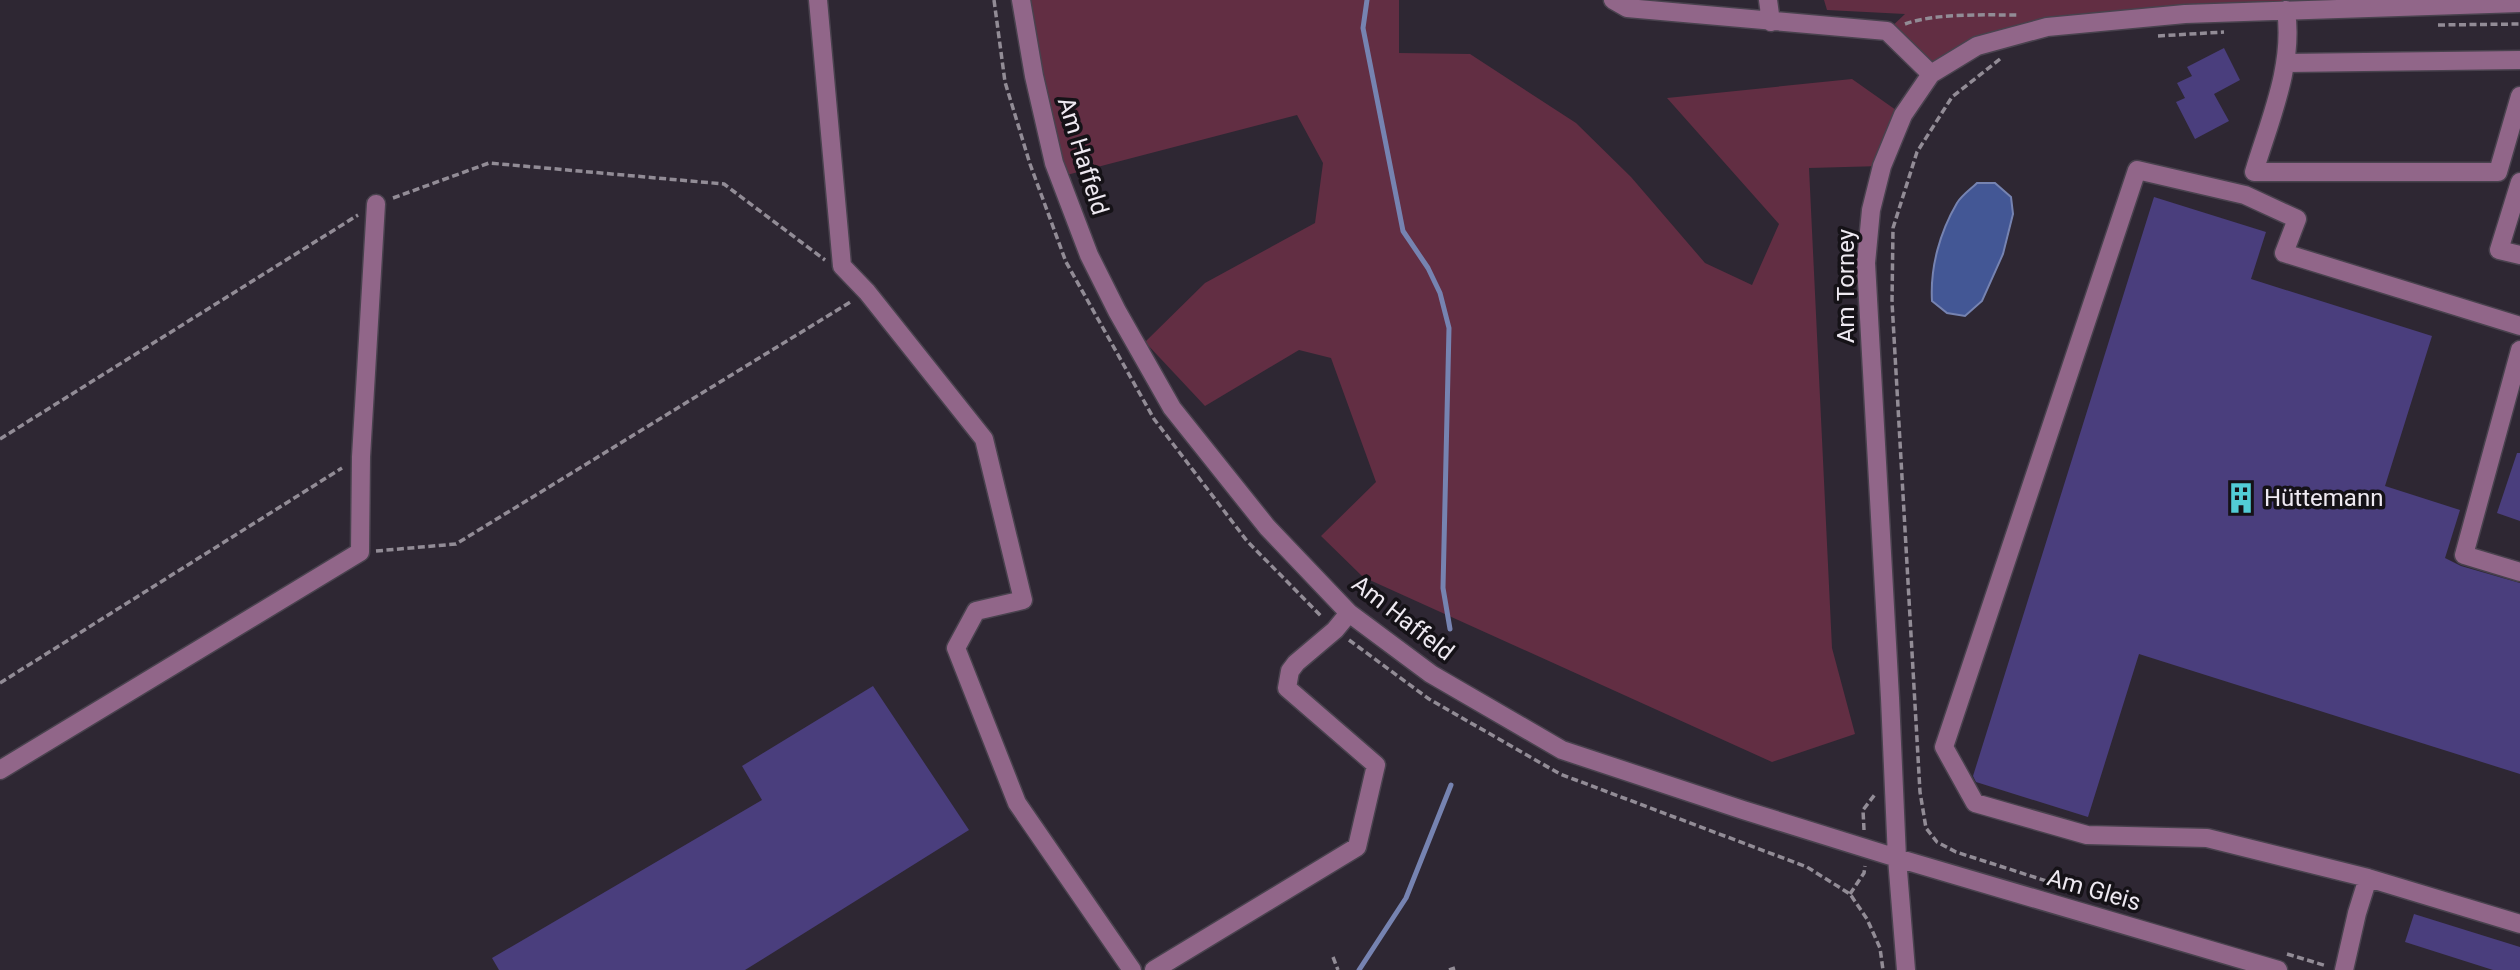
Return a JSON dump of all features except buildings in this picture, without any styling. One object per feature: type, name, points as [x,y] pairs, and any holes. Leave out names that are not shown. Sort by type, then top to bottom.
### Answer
[{"type":"street","points":[[818,0],[842,266],[867,292],[984,439],[1023,600],[976,611],[956,649],[1017,803],[1132,970]]},
{"type":"street","name":"Am Haffeld","points":[[1021,0],[1034,76],[1054,163],[1089,255],[1117,311],[1172,408],[1267,527],[1349,613],[1431,674],[1562,750],[1897,858]]},
{"type":"street","points":[[1613,0],[1627,8],[1887,31],[1931,74]]},
{"type":"street","points":[[1768,0],[1771,22]]},
{"type":"street","name":"Am Torney","points":[[1897,858],[1866,263],[1871,210],[1882,166],[1903,115],[1931,74],[1978,46],[2047,27],[2185,14],[2520,3]]},
{"type":"street","points":[[2245,195],[2255,172],[2287,63],[2289,29],[2286,10]]},
{"type":"street","points":[[2287,63],[2520,60]]},
{"type":"street","points":[[2255,172],[2498,172],[2520,96]]},
{"type":"street","points":[[2520,326],[2284,253],[2297,219],[2245,195],[2137,170],[1944,747],[1975,803],[2087,835],[2207,838],[2368,878],[2520,924]]},
{"type":"street","points":[[2520,182],[2499,250],[2520,256]]},
{"type":"street","points":[[0,770],[360,552],[361,457],[376,204]]},
{"type":"street","points":[[2520,350],[2464,555],[2520,572]]},
{"type":"street","points":[[1154,970],[1357,848],[1376,765],[1287,688],[1290,671],[1296,663],[1335,630],[1349,613]]},
{"type":"street","points":[[1897,858],[1906,970]]},
{"type":"street","name":"Am Gleis","points":[[1897,858],[2278,970]]},
{"type":"street","points":[[2336,968],[2368,878]]},
{"type":"path","points":[[994,0],[1005,82],[1030,164],[1066,262],[1154,419],[1247,541],[1335,630],[1429,699],[1560,774],[1807,867],[1850,894],[1867,919],[1880,948],[1883,970]]},
{"type":"path","points":[[1887,31],[1914,21],[2021,15]]},
{"type":"path","points":[[2438,25],[2520,24]]},
{"type":"path","points":[[2154,37],[2235,32]]},
{"type":"path","points":[[2006,54],[1952,97],[1917,152],[1893,228],[1892,302],[1920,792],[1926,828],[1937,842],[1956,852],[2072,889]]},
{"type":"path","points":[[0,439],[376,204],[489,163],[724,184],[834,267]]},
{"type":"path","points":[[360,552],[457,544],[867,292]]},
{"type":"path","points":[[0,683],[361,457]]},
{"type":"path","points":[[2277,951],[2336,968]]},
{"type":"path","points":[[1333,957],[1338,970]]},
{"type":"path","points":[[1449,970],[1455,968]]},
{"type":"shaded area","points":[[1021,0],[1399,0],[1399,53],[1470,54],[1576,123],[1631,177],[1705,263],[1752,285],[1779,224],[1667,98],[1852,79],[1903,115],[1882,166],[1809,168],[1832,648],[1855,734],[1772,762],[1363,577],[1321,536],[1376,482],[1331,358],[1299,350],[1205,406],[1145,342],[1205,283],[1315,223],[1323,163],[1297,115],[1059,177]]},
{"type":"shaded area","points":[[1824,0],[2520,0],[2047,27],[1931,74],[1887,31],[1905,14],[1827,10]]},
{"type":"water","points":[[1977,183],[1995,183],[2011,197],[2013,214],[2003,254],[1982,301],[1965,316],[1947,313],[1932,301],[1933,275],[1937,250],[1951,214],[1959,200]]},
{"type":"waterway","points":[[1367,0],[1363,28],[1403,231],[1428,268],[1440,293],[1449,328],[1443,588],[1450,629]]},
{"type":"waterway","points":[[1359,970],[1406,898],[1451,785]]},
{"type":"place","name":"Hüttemann","points":[[2241,498]]}]
